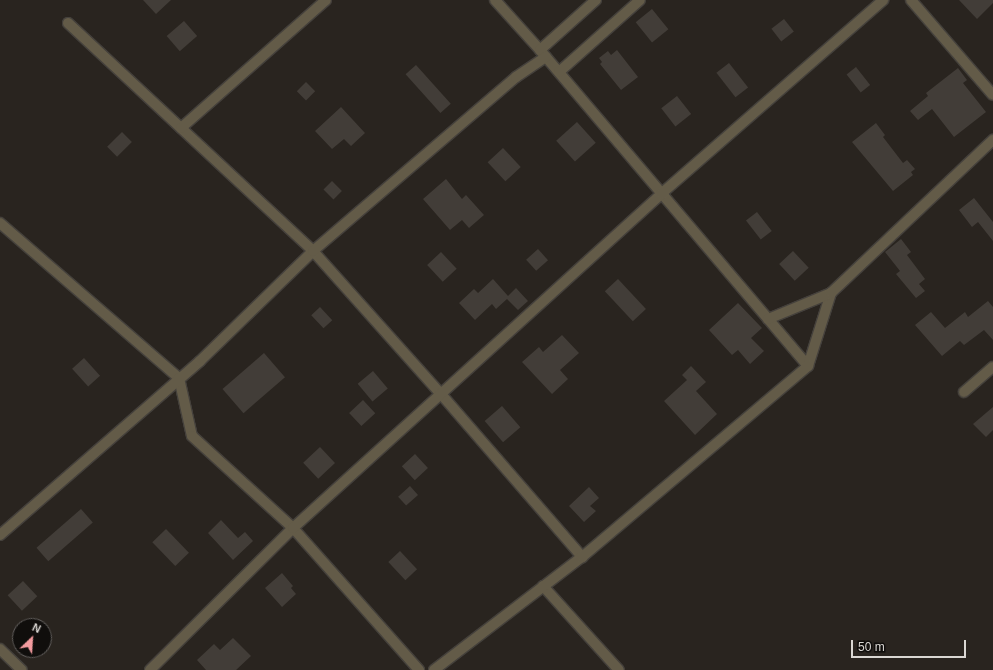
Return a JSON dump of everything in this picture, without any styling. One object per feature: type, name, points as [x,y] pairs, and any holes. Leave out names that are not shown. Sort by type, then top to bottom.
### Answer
[{"type":"street","points":[[181,128],[326,0]]},
{"type":"street","points":[[495,0],[543,53],[808,366]]},
{"type":"street","points":[[0,535],[179,378],[313,251],[543,53],[596,0]]},
{"type":"street","points":[[559,72],[640,0]]},
{"type":"street","points":[[150,670],[293,528],[661,194],[883,0]]},
{"type":"street","points":[[911,0],[993,96]]},
{"type":"street","points":[[68,23],[313,251],[441,394],[582,557]]},
{"type":"street","points":[[768,319],[831,293],[993,140]]},
{"type":"street","points":[[0,223],[179,378],[192,436],[293,528],[419,670]]},
{"type":"street","points":[[434,670],[582,557],[808,366],[831,293]]},
{"type":"street","points":[[964,392],[993,367]]},
{"type":"street","points":[[543,586],[619,670]]},
{"type":"street","points":[[0,649],[22,670]]},
{"type":"building","points":[[143,0],[171,0],[156,14]]},
{"type":"building","points":[[959,0],[993,0],[993,3],[977,19]]},
{"type":"building","points":[[652,9],[668,29],[652,42],[636,22]]},
{"type":"building","points":[[784,19],[794,32],[781,41],[771,29]]},
{"type":"building","points":[[184,21],[197,36],[180,51],[167,36]]},
{"type":"building","points":[[617,50],[638,77],[621,90],[600,64],[602,62],[599,58],[608,51],[611,55]]},
{"type":"building","points":[[729,63],[748,87],[735,97],[716,73]]},
{"type":"building","points":[[416,65],[451,104],[440,113],[406,74]]},
{"type":"building","points":[[856,67],[870,85],[861,93],[847,74]]},
{"type":"building","points":[[958,68],[967,80],[963,83],[986,112],[954,137],[932,109],[918,120],[910,111],[928,96],[926,93]]},
{"type":"building","points":[[306,82],[315,91],[306,100],[297,91]]},
{"type":"building","points":[[677,96],[691,114],[675,126],[661,108]]},
{"type":"building","points":[[341,107],[365,133],[351,146],[344,139],[332,149],[315,131]]},
{"type":"building","points":[[577,122],[596,143],[575,162],[556,141]]},
{"type":"building","points":[[876,123],[885,135],[883,137],[903,163],[907,160],[915,169],[911,172],[913,175],[893,191],[852,142]]},
{"type":"building","points":[[122,132],[132,142],[117,157],[107,147]]},
{"type":"building","points":[[503,148],[521,167],[505,181],[488,162]]},
{"type":"building","points":[[446,179],[462,199],[466,195],[484,215],[469,228],[462,220],[450,230],[423,199]]},
{"type":"building","points":[[332,181],[342,191],[333,199],[324,189]]},
{"type":"building","points":[[974,198],[993,222],[993,241],[978,222],[972,227],[959,210]]},
{"type":"building","points":[[757,212],[772,231],[761,240],[746,221]]},
{"type":"building","points":[[901,239],[911,252],[907,255],[925,279],[919,284],[925,291],[916,298],[896,274],[900,271],[885,252]]},
{"type":"building","points":[[538,249],[548,260],[536,271],[526,260]]},
{"type":"building","points":[[793,251],[809,268],[795,281],[779,264]]},
{"type":"building","points":[[441,252],[457,269],[443,282],[427,265]]},
{"type":"building","points":[[493,279],[508,296],[516,288],[528,301],[518,310],[507,299],[496,309],[492,304],[475,320],[459,303],[474,289],[478,293]]},
{"type":"building","points":[[618,279],[646,309],[633,321],[605,291]]},
{"type":"building","points":[[988,301],[993,307],[993,340],[984,330],[964,345],[960,341],[942,356],[915,325],[931,312],[945,328],[965,312],[968,317]]},
{"type":"building","points":[[738,303],[762,328],[751,338],[764,351],[750,364],[738,350],[732,355],[709,330]]},
{"type":"building","points":[[320,307],[332,320],[323,328],[311,315]]},
{"type":"building","points":[[562,335],[579,353],[560,370],[568,379],[552,394],[522,362],[539,347],[543,352]]},
{"type":"building","points":[[264,353],[285,377],[243,413],[222,389]]},
{"type":"building","points":[[84,358],[100,376],[88,387],[72,369]]},
{"type":"building","points":[[691,366],[706,382],[696,391],[717,414],[695,435],[664,401],[687,380],[682,375]]},
{"type":"building","points":[[373,371],[388,389],[372,401],[358,384]]},
{"type":"building","points":[[363,400],[375,413],[361,426],[349,413]]},
{"type":"building","points":[[502,406],[520,427],[503,442],[485,421]]},
{"type":"building","points":[[993,407],[993,430],[986,437],[973,424]]},
{"type":"building","points":[[320,447],[335,463],[318,479],[303,463]]},
{"type":"building","points":[[415,454],[428,468],[415,480],[402,466]]},
{"type":"building","points":[[410,486],[418,495],[406,506],[398,497]]},
{"type":"building","points":[[589,487],[599,498],[590,506],[596,511],[584,522],[569,506]]},
{"type":"building","points":[[81,509],[93,523],[48,561],[36,548]]},
{"type":"building","points":[[221,520],[238,538],[245,532],[253,541],[233,560],[208,533]]},
{"type":"building","points":[[166,529],[189,553],[175,566],[152,542]]},
{"type":"building","points":[[400,551],[417,569],[405,580],[388,562]]},
{"type":"building","points":[[282,573],[293,586],[291,588],[296,594],[282,607],[265,588]]},
{"type":"building","points":[[23,581],[37,596],[22,611],[8,595]]},
{"type":"building","points":[[233,638],[251,656],[236,670],[206,670],[197,660],[214,644],[220,650]]}]
